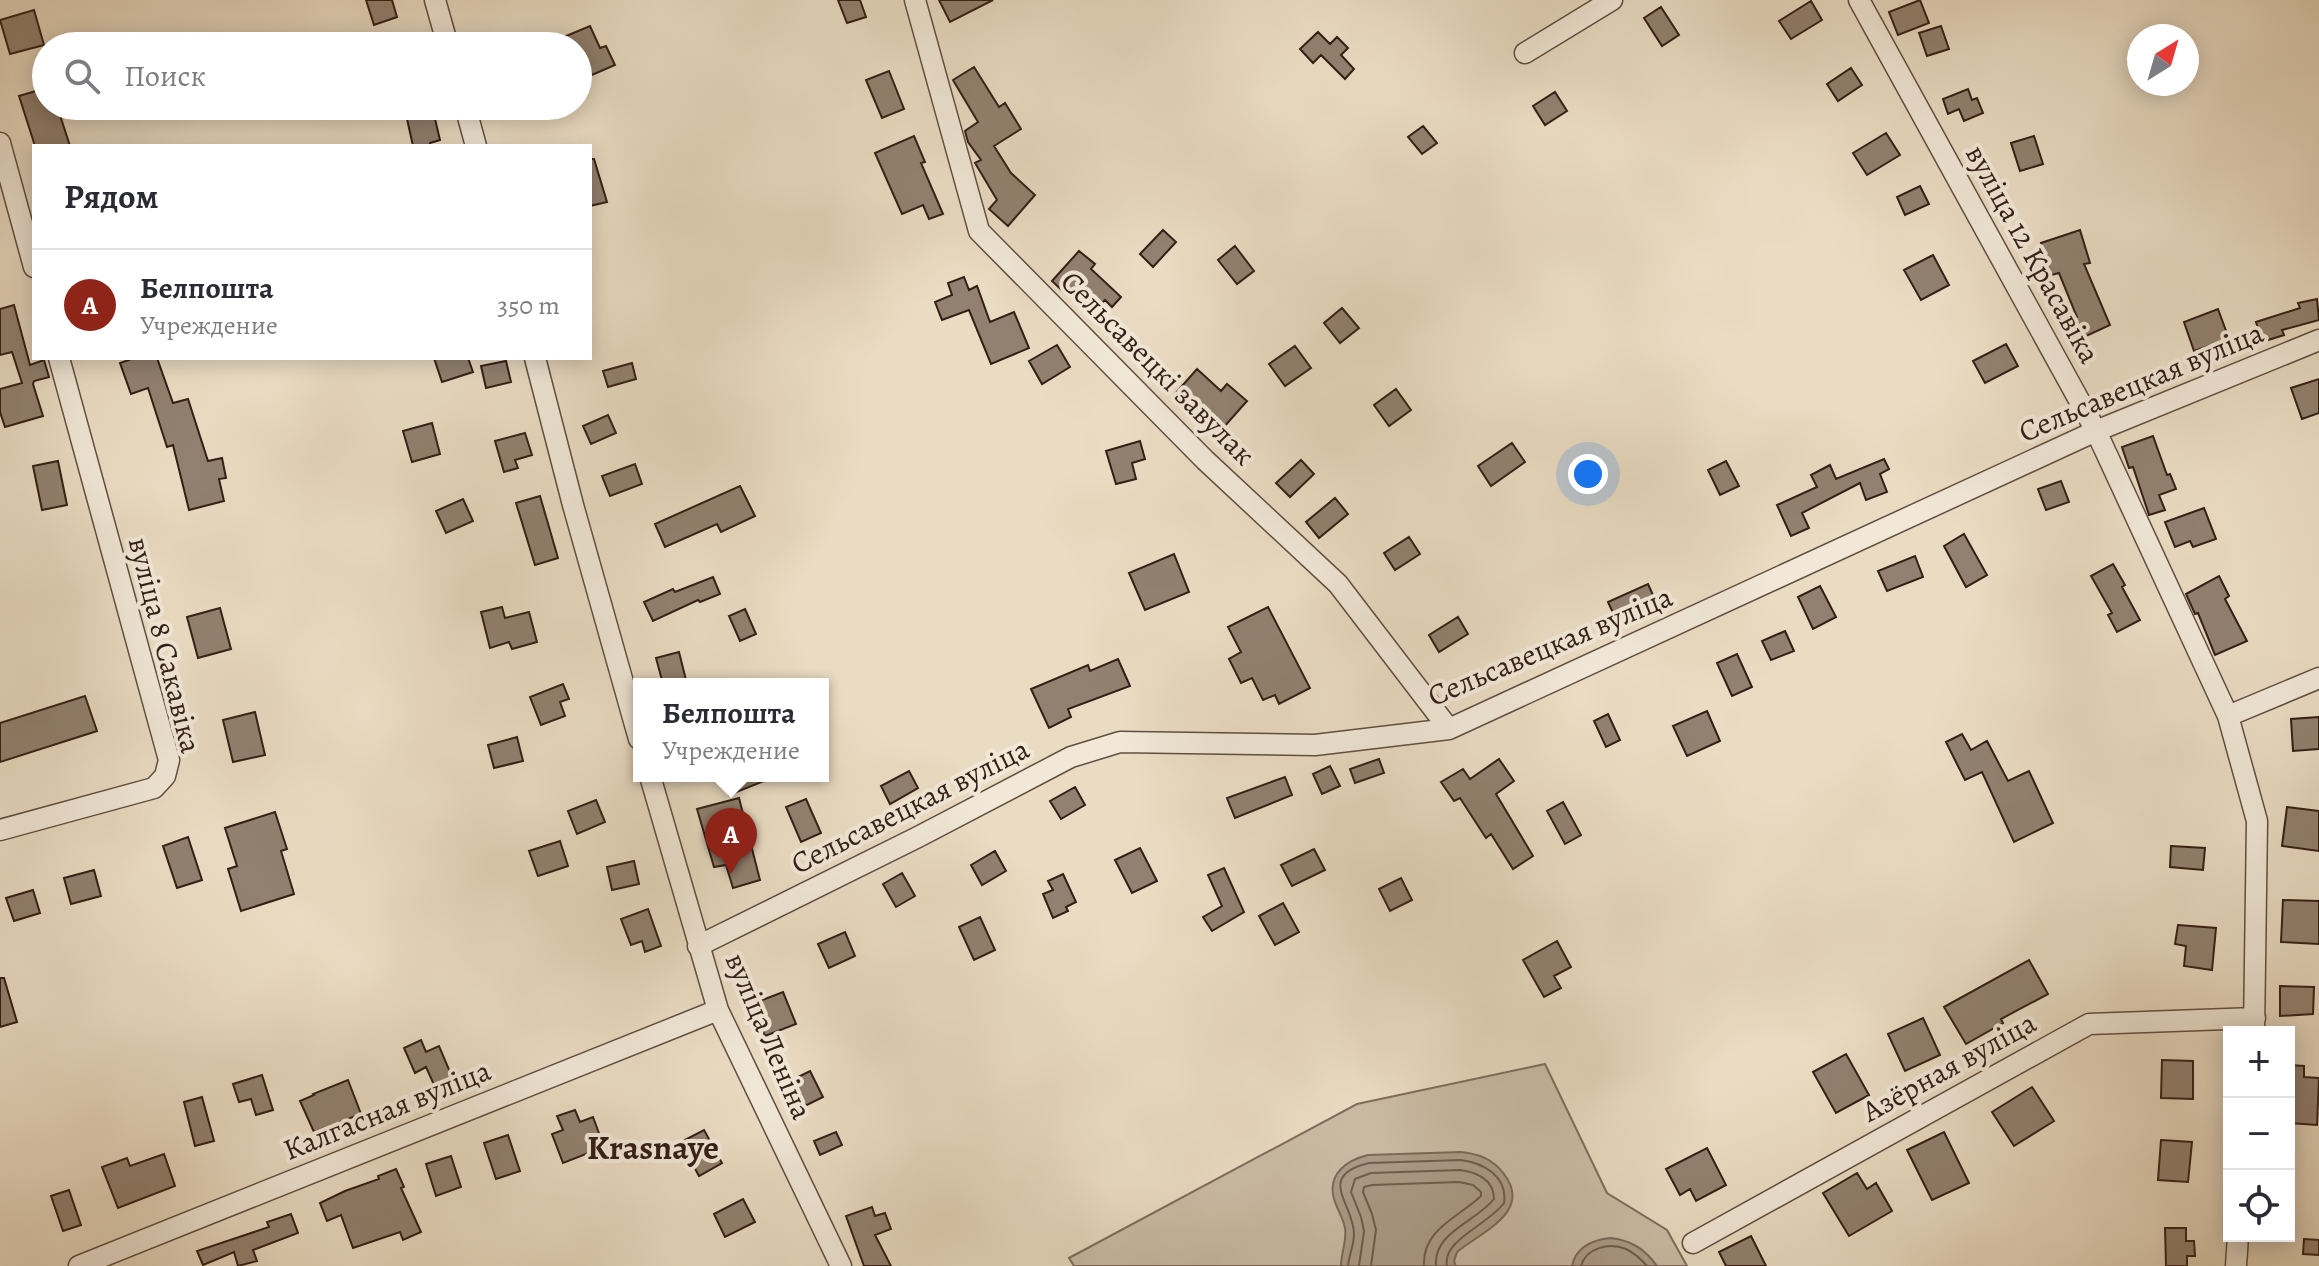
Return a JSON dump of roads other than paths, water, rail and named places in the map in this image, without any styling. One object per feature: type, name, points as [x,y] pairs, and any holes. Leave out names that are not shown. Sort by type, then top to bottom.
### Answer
[{"type":"street","points":[[435,0],[444,32]]},
{"type":"street","name":"Сельсавецкі завулак","points":[[915,0],[979,231],[1205,460],[1338,584],[1449,729]]},
{"type":"street","points":[[1525,53],[1612,0]]},
{"type":"street","name":"вуліца 12 Красавіка","points":[[1859,0],[2096,431],[2228,716],[2257,821],[2254,1025]]},
{"type":"street","points":[[469,120],[475,144]]},
{"type":"street","points":[[0,143],[32,260]]},
{"type":"street","name":"Сельсавецкая вуліца","points":[[698,946],[1071,757],[1120,742],[1315,745],[1449,729],[2096,431],[2319,340]]},
{"type":"street","name":"вуліца 8 Сакавіка","points":[[0,830],[154,788],[165,776],[169,760],[60,360]]},
{"type":"street","points":[[536,360],[633,718]]},
{"type":"street","points":[[2228,716],[2319,678]]},
{"type":"street","name":"вуліца Леніна","points":[[652,782],[718,1010],[841,1266]]},
{"type":"street","name":"Калгасная вуліца","points":[[79,1266],[718,1010]]},
{"type":"street","name":"Азёрная вуліца","points":[[1693,1243],[2089,1024],[2254,1025]]},
{"type":"street","points":[[2236,1266],[2238,1242]]},
{"type":"water","points":[[1461,1152],[1480,1156],[1495,1165],[1511,1187],[1512,1199],[1500,1220],[1457,1252],[1456,1266],[1341,1266],[1345,1228],[1333,1190],[1333,1182],[1340,1170],[1353,1160],[1368,1155]]},
{"type":"water","points":[[1610,1238],[1637,1246],[1657,1266],[1572,1266],[1577,1254],[1586,1246]]},
{"type":"place","name":"Белпошта","points":[[731,874]]},
{"type":"district","name":"Krasnaye","points":[[653,1147]]}]
